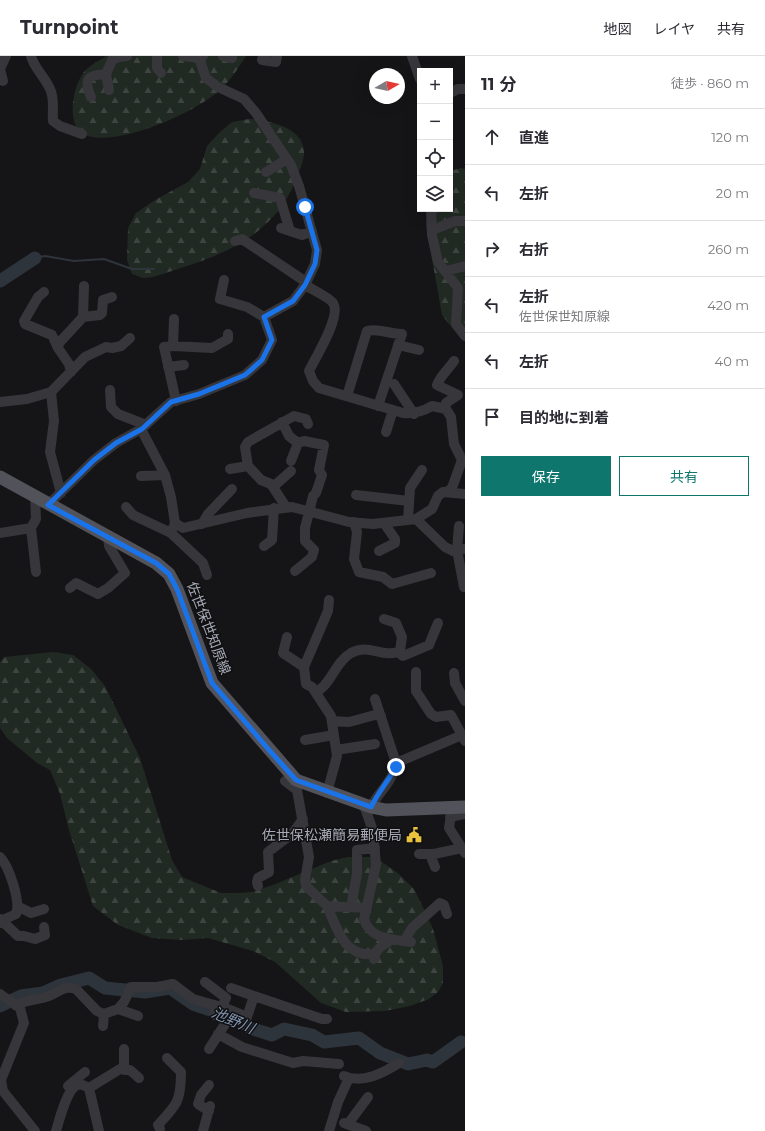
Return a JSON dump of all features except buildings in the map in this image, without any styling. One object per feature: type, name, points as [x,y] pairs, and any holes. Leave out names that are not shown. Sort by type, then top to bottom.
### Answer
[{"type":"main road","name":"佐世保世知原線","points":[[0,478],[156,563],[169,574],[177,589],[212,683],[297,785],[327,792],[368,806],[386,810],[456,811]]},
{"type":"street","points":[[3,81],[0,69],[6,56]]},
{"type":"street","points":[[31,56],[33,63],[42,74],[51,90],[53,102],[53,121],[60,126],[82,134]]},
{"type":"street","points":[[108,90],[106,74],[113,58],[127,56]]},
{"type":"street","points":[[157,56],[157,68],[161,73]]},
{"type":"street","points":[[183,56],[201,57],[206,78],[218,87],[244,99],[256,113],[287,159],[299,186],[317,250],[315,264],[306,283],[293,301],[264,317]]},
{"type":"street","points":[[263,56],[262,60],[276,62],[277,56]]},
{"type":"street","points":[[412,56],[417,70]]},
{"type":"street","points":[[91,97],[88,90],[89,78],[92,75],[106,74]]},
{"type":"street","points":[[453,92],[465,89]]},
{"type":"street","points":[[266,172],[287,159]]},
{"type":"street","points":[[254,193],[280,198],[286,230],[302,235],[312,231]]},
{"type":"street","points":[[431,212],[432,230],[438,262],[458,288],[461,295],[456,324],[465,336]]},
{"type":"street","points":[[432,230],[455,221],[465,220]]},
{"type":"street","points":[[235,241],[242,239],[333,303],[336,312],[328,334],[308,371],[313,381],[319,388],[403,413],[414,414],[424,411],[432,406],[445,409],[451,416],[454,444],[462,460],[452,488],[448,491]]},
{"type":"street","points":[[446,271],[465,266]]},
{"type":"street","points":[[48,505],[94,460],[116,443],[144,427],[171,402],[245,375],[262,360],[272,340],[264,317],[247,307],[220,299],[224,280]]},
{"type":"street","points":[[58,348],[59,343],[83,317],[84,286]]},
{"type":"street","points":[[44,292],[38,297],[24,321],[25,324],[52,335],[58,348],[69,364],[71,372]]},
{"type":"street","points":[[83,317],[100,316],[102,313],[102,300],[112,297]]},
{"type":"street","points":[[173,346],[174,319]]},
{"type":"street","points":[[347,396],[367,331],[375,329],[392,334],[402,334],[378,406]]},
{"type":"street","points":[[176,401],[164,347],[212,348],[228,339],[228,334]]},
{"type":"street","points":[[0,402],[27,399],[51,392],[85,357],[94,351],[106,347],[112,348],[122,346],[130,338]]},
{"type":"street","points":[[398,345],[419,350]]},
{"type":"street","points":[[454,361],[439,379],[437,385],[462,397]]},
{"type":"street","points":[[168,367],[184,365]]},
{"type":"street","points":[[394,384],[414,414]]},
{"type":"street","points":[[110,390],[111,407],[118,414],[144,427],[165,475],[171,497],[175,523],[170,533]]},
{"type":"street","points":[[51,392],[54,421],[50,452],[61,493]]},
{"type":"street","points":[[445,409],[446,403],[462,397]]},
{"type":"street","points":[[386,432],[393,410]]},
{"type":"street","points":[[286,508],[271,484],[261,480],[248,466],[245,447],[248,442],[294,416],[306,419],[308,424]]},
{"type":"street","points":[[282,422],[289,436],[298,442],[304,441],[324,445],[320,470],[322,475],[309,510],[305,528],[305,541],[314,550],[312,557],[295,571]]},
{"type":"street","points":[[273,487],[291,466],[298,442]]},
{"type":"street","points":[[230,468],[248,466]]},
{"type":"street","points":[[422,470],[412,483],[409,501],[412,520],[445,547],[453,551],[461,550]]},
{"type":"street","points":[[141,476],[165,475]]},
{"type":"street","points":[[202,524],[208,514],[232,489]]},
{"type":"street","points":[[175,523],[183,528],[247,513],[274,508],[286,508],[309,510],[354,522],[384,523],[412,520],[432,509],[438,496],[442,492],[448,491],[465,494]]},
{"type":"street","points":[[356,495],[409,501]]},
{"type":"street","points":[[35,497],[36,518],[31,528],[36,572]]},
{"type":"street","points":[[126,507],[133,515],[170,533],[203,563],[207,575]]},
{"type":"street","points":[[264,546],[272,540],[274,508]]},
{"type":"street","points":[[354,522],[357,532],[354,559],[359,572],[383,577],[392,584],[431,573]]},
{"type":"street","points":[[379,551],[395,543],[395,539],[384,523]]},
{"type":"street","points":[[459,526],[464,587]]},
{"type":"street","points":[[0,534],[31,528]]},
{"type":"street","points":[[98,594],[125,574],[109,546],[108,537]]},
{"type":"street","points":[[82,577],[98,594]]},
{"type":"street","points":[[70,588],[76,583],[98,594]]},
{"type":"street","points":[[327,792],[337,761],[332,721],[316,692],[312,687],[306,684],[304,667],[328,600]]},
{"type":"street","points":[[316,692],[322,689],[332,672],[351,653],[370,649],[392,654],[400,651],[402,637],[396,623],[384,619]]},
{"type":"street","points":[[398,652],[403,656],[429,645],[438,623]]},
{"type":"street","points":[[287,637],[283,653],[304,667]]},
{"type":"street","points":[[396,763],[463,738],[451,715],[436,717],[431,714],[416,691],[416,672]]},
{"type":"street","points":[[454,673],[455,683],[465,701]]},
{"type":"street","points":[[375,699],[396,763],[387,783],[368,806],[373,831],[376,865],[364,919],[367,927],[381,937],[408,941],[412,928],[440,903],[444,905],[447,914]]},
{"type":"street","points":[[332,721],[349,722],[375,715],[381,716]]},
{"type":"street","points":[[305,740],[334,735]]},
{"type":"street","points":[[336,750],[375,744]]},
{"type":"street","points":[[285,781],[297,785],[309,857],[305,880],[306,886],[327,906],[343,941],[350,949],[360,954],[374,957],[381,945],[393,939]]},
{"type":"street","points":[[419,854],[463,850],[450,828],[456,811],[465,814]]},
{"type":"street","points":[[258,886],[258,878],[269,872],[268,852],[293,833],[303,819]]},
{"type":"street","points":[[351,907],[358,874],[357,850],[374,848]]},
{"type":"street","points":[[430,854],[435,868]]},
{"type":"street","points":[[0,857],[7,867],[19,907],[16,914],[0,921],[18,936],[35,939],[45,934],[44,927]]},
{"type":"street","points":[[327,906],[367,908]]},
{"type":"street","points":[[19,907],[31,914],[44,909]]},
{"type":"street","points":[[205,982],[226,998],[219,1006],[215,1015],[227,1021],[209,1049]]},
{"type":"street","points":[[9,1000],[26,1000],[49,996],[61,989],[72,988],[76,989],[97,1011],[104,1014],[118,1009],[124,1002],[131,987],[158,987],[173,984],[193,999],[219,1006],[246,1017],[254,996]]},
{"type":"street","points":[[231,988],[322,1019],[327,1019]]},
{"type":"street","points":[[9,1000],[20,1008],[24,1023],[1,1080],[3,1091],[35,1131]]},
{"type":"street","points":[[118,1009],[138,1016]]},
{"type":"street","points":[[103,1026],[104,1014]]},
{"type":"street","points":[[218,1034],[242,1046],[293,1063],[303,1061],[339,1064]]},
{"type":"street","points":[[124,1049],[124,1070]]},
{"type":"street","points":[[159,1130],[158,1126],[176,1106],[181,1089],[181,1072],[167,1058]]},
{"type":"street","points":[[329,1131],[346,1077],[359,1079],[381,1074],[399,1063]]},
{"type":"street","points":[[89,1088],[120,1069],[130,1070],[140,1078]]},
{"type":"street","points":[[64,1108],[60,1106],[69,1084],[85,1072]]},
{"type":"street","points":[[56,1131],[71,1090],[77,1085],[83,1085],[89,1088],[100,1131]]},
{"type":"street","points":[[203,1131],[209,1108],[198,1104],[201,1096],[209,1086]]},
{"type":"street","points":[[366,1131],[346,1124],[368,1097]]},
{"type":"green space","points":[[106,56],[246,56],[231,78],[220,90],[194,108],[138,132],[102,138],[88,136],[81,132],[76,126],[73,118],[73,99],[78,82],[84,72]]},
{"type":"green space","points":[[249,119],[285,127],[299,138],[303,145],[304,155],[297,178],[289,195],[279,210],[253,235],[218,255],[153,277],[143,278],[132,274],[127,260],[128,228],[136,213],[155,200],[188,182],[200,169],[207,146],[220,132],[232,122]]},
{"type":"green space","points":[[461,168],[465,169],[465,333],[454,330],[442,315],[426,225],[428,212],[453,212],[453,170]]},
{"type":"green space","points":[[53,652],[73,655],[91,669],[105,686],[140,758],[172,860],[182,877],[221,893],[252,892],[331,861],[348,857],[372,857],[399,874],[414,889],[423,907],[433,929],[443,966],[443,983],[438,992],[429,999],[410,1006],[385,1011],[346,1012],[321,1003],[275,962],[253,951],[208,938],[182,940],[152,938],[118,925],[93,906],[69,830],[60,794],[50,770],[37,763],[7,738],[0,728],[0,662],[4,657]]},
{"type":"waterway","points":[[35,258],[45,256],[74,261],[104,259],[132,269],[154,269]]},
{"type":"waterway","points":[[0,281],[35,258]]},
{"type":"waterway","name":"池野川","points":[[0,1006],[21,996],[43,993],[61,985],[89,978],[105,988],[145,992],[170,988],[193,1004],[240,1020],[250,1028],[272,1035],[284,1029],[312,1035],[324,1042],[359,1038],[380,1053],[408,1064],[427,1060],[433,1062],[461,1042]]},
{"type":"place","name":"佐世保松瀬簡易郵便局","points":[[414,835]]},
{"type":"route","points":[[305,207],[317,250],[315,264],[305,285],[293,301],[264,317],[267,321],[272,340],[262,360],[245,375],[199,394],[171,402],[142,429],[116,443],[94,460],[48,505],[156,563],[169,574],[177,589],[212,683],[296,780],[310,787],[371,807],[396,767]]}]
